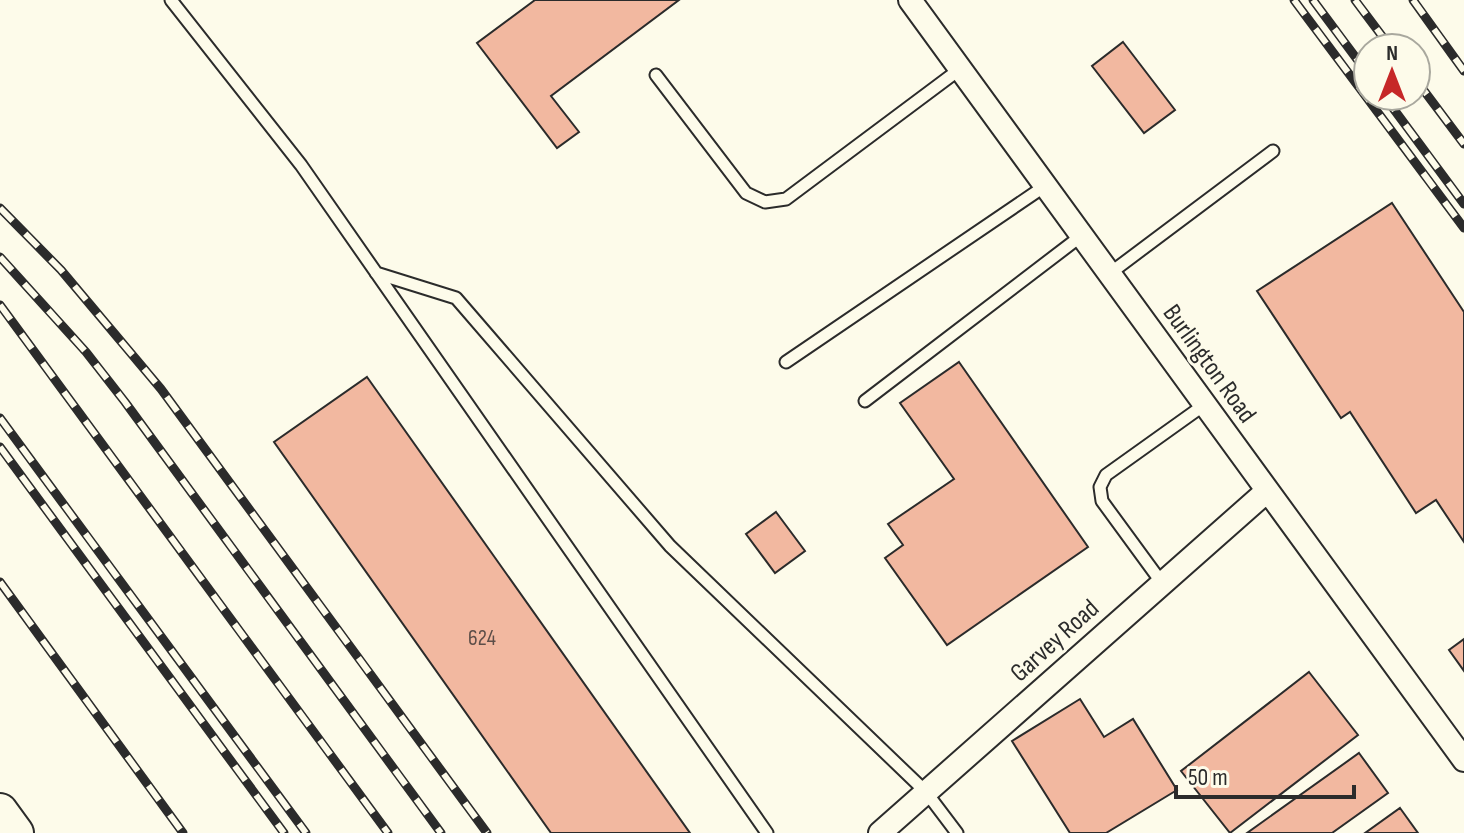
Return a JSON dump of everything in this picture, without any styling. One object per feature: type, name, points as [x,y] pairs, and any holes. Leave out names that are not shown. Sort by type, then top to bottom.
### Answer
[{"type":"street","name":"Burlington Road","points":[[910,0],[1464,760]]},
{"type":"street","name":"Garvey Road","points":[[880,833],[1267,491]]},
{"type":"lane","points":[[171,0],[301,165],[767,833]]},
{"type":"lane","points":[[656,75],[746,193],[775,203],[786,199],[960,69]]},
{"type":"lane","points":[[1109,274],[1273,151]]},
{"type":"lane","points":[[786,362],[1045,186]]},
{"type":"lane","points":[[865,401],[1081,236]]},
{"type":"lane","points":[[375,272],[456,298],[670,546],[926,792],[957,833]]},
{"type":"lane","points":[[1162,583],[1102,501],[1100,487],[1106,475],[1204,405]]},
{"type":"building","points":[[535,0],[679,0],[551,96],[579,132],[557,148],[477,43]]},
{"type":"building","points":[[1123,42],[1175,110],[1144,133],[1092,66]]},
{"type":"building","points":[[1392,203],[1464,312],[1464,542],[1436,500],[1416,513],[1350,412],[1341,418],[1257,291]]},
{"type":"building","points":[[959,362],[1088,547],[947,645],[885,558],[903,545],[888,524],[954,479],[900,403]]},
{"type":"building","points":[[367,377],[690,833],[551,833],[274,442]]},
{"type":"building","points":[[776,512],[805,551],[775,573],[746,534]]},
{"type":"building","points":[[1464,639],[1464,671],[1449,650]]},
{"type":"building","points":[[1309,672],[1358,735],[1230,833],[1181,771]]},
{"type":"building","points":[[1080,699],[1104,737],[1133,719],[1177,790],[1106,833],[1070,833],[1012,741]]},
{"type":"building","points":[[1359,753],[1388,793],[1332,833],[1247,833]]},
{"type":"building","points":[[1400,808],[1418,833],[1365,833]]},
{"type":"railway","points":[[1294,0],[1464,228]]},
{"type":"railway","points":[[1313,0],[1352,52]]},
{"type":"railway","points":[[1355,0],[1379,32]]},
{"type":"railway","points":[[1413,0],[1464,71]]},
{"type":"railway","points":[[1432,101],[1464,144]]},
{"type":"railway","points":[[1396,112],[1464,204]]},
{"type":"railway","points":[[0,208],[61,270],[161,389],[487,833]]},
{"type":"railway","points":[[0,257],[86,352],[125,402],[441,833]]},
{"type":"railway","points":[[0,305],[388,833]]},
{"type":"railway","points":[[0,418],[306,833]]},
{"type":"railway","points":[[0,447],[284,833]]},
{"type":"railway","points":[[0,582],[183,833]]}]
